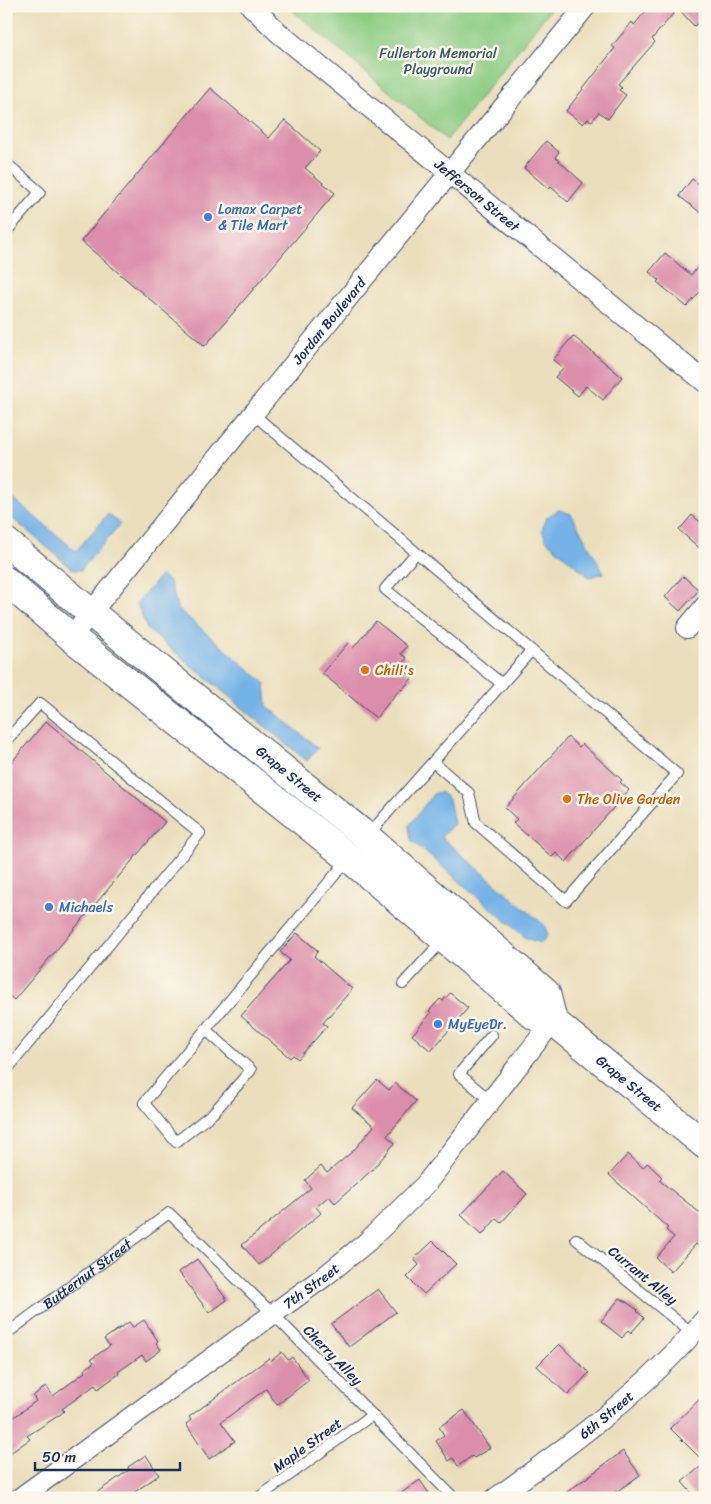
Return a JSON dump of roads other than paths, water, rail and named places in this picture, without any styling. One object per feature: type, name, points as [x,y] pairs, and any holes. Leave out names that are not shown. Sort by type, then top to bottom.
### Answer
[{"type":"main road","name":"Grape Street","points":[[6,542],[90,612],[358,847],[444,938],[535,1016],[554,1021],[705,1145]]},
{"type":"main road","name":"Grape Street","points":[[6,581],[71,637],[358,847],[546,993],[554,1021]]},
{"type":"street","name":"Jefferson Street","points":[[251,6],[279,33],[449,173],[703,375]]},
{"type":"street","name":"Jordan Boulevard","points":[[71,637],[586,6]]},
{"type":"street","points":[[687,628],[705,606]]},
{"type":"street","name":"7th Street","points":[[20,1498],[273,1314],[366,1242],[425,1185],[554,1021]]},
{"type":"street","name":"6th Street","points":[[496,1498],[578,1438],[634,1391],[700,1328]]},
{"type":"lane","points":[[6,163],[40,192],[6,232]]},
{"type":"lane","points":[[252,414],[677,774],[566,901],[476,823],[469,793],[433,762]]},
{"type":"lane","points":[[416,553],[385,589],[502,684]]},
{"type":"lane","points":[[205,1029],[251,1070],[213,1114],[176,1142],[144,1102],[205,1029],[358,847],[531,651]]},
{"type":"lane","points":[[6,741],[40,703],[200,832],[6,1071]]},
{"type":"lane","points":[[403,984],[444,938]]},
{"type":"lane","points":[[492,1035],[459,1074],[492,1101]]},
{"type":"lane","name":"Cherry Alley","points":[[169,1213],[273,1314],[454,1498]]},
{"type":"lane","name":"Butternut Street","points":[[6,1334],[169,1213]]},
{"type":"lane","name":"Currant Alley","points":[[576,1239],[700,1328]]},
{"type":"lane","name":"Maple Street","points":[[258,1498],[372,1414]]},
{"type":"water","points":[[6,493],[76,551],[108,514],[120,524],[81,570],[74,570],[6,513]]},
{"type":"water","points":[[559,510],[571,514],[604,573],[589,577],[547,541],[542,530],[547,517]]},
{"type":"water","points":[[161,575],[170,583],[178,609],[265,683],[267,706],[318,748],[307,761],[147,629],[137,603]]},
{"type":"water","points":[[440,792],[449,799],[454,824],[441,837],[544,925],[548,935],[541,943],[526,938],[411,840],[409,826],[433,794]]},
{"type":"place","name":"Lomax Carpet & Tile Mart","points":[[208,217]]},
{"type":"place","name":"Chili's","points":[[365,670]]},
{"type":"place","name":"The Olive Garden","points":[[567,799]]},
{"type":"place","name":"Michaels","points":[[49,907]]},
{"type":"place","name":"MyEyeDr.","points":[[438,1024]]},
{"type":"park label","name":"Fullerton Memorial Playground","points":[[438,62]]}]
